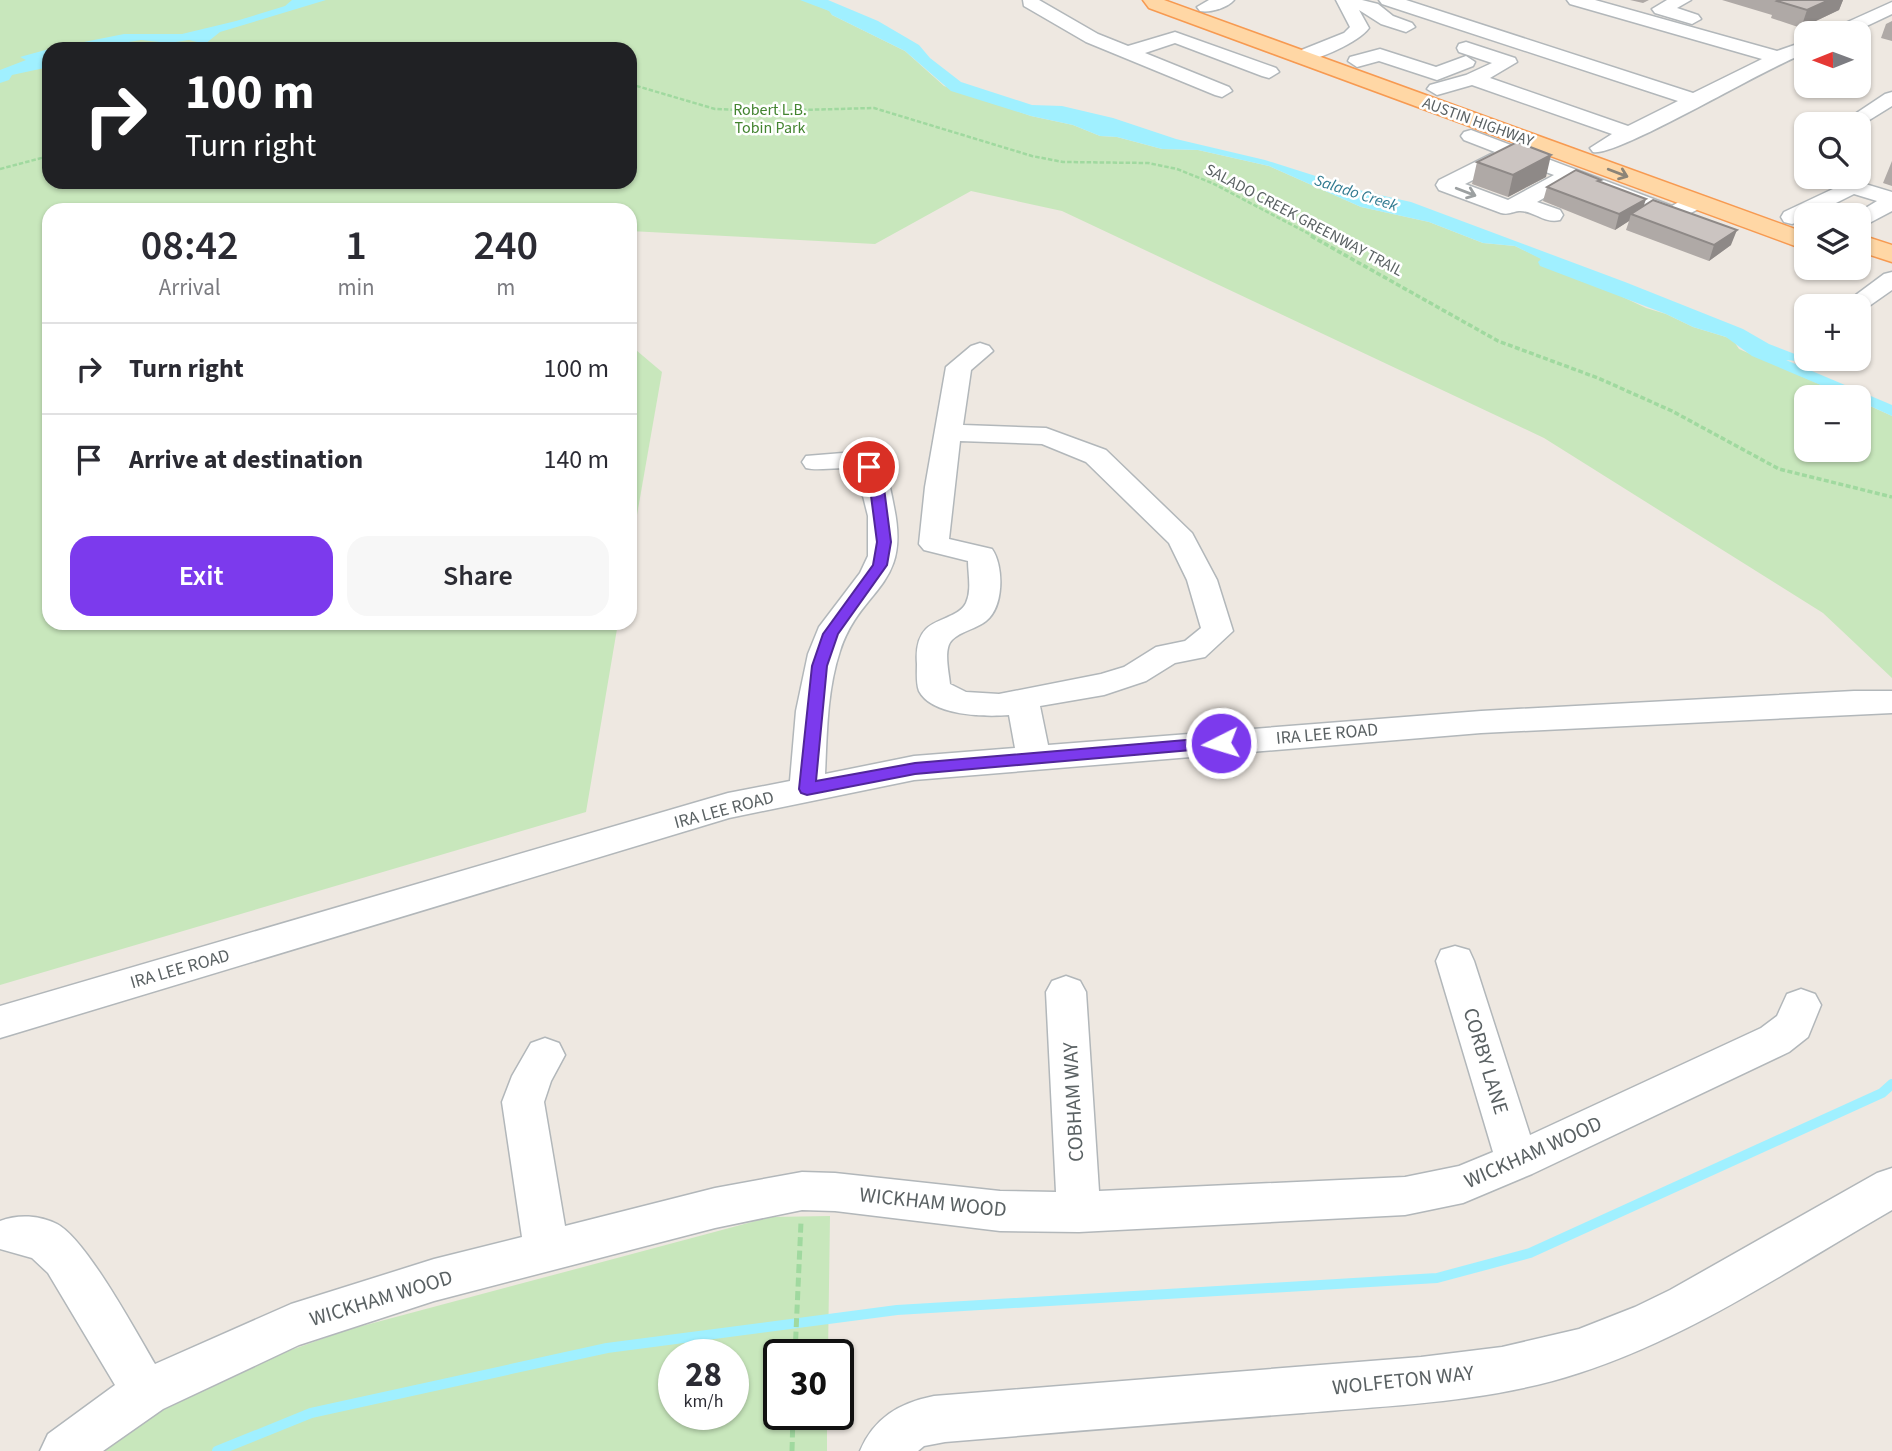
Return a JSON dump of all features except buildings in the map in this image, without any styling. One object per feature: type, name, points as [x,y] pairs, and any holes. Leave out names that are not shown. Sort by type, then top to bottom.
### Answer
[{"type":"main road","name":"AUSTIN HIGHWAY","points":[[1153,0],[1156,4],[1252,39],[1411,73],[1578,164],[1684,208],[1742,219],[1794,238]]},
{"type":"main road","name":"AUSTIN HIGHWAY","points":[[1206,2],[1495,141],[1794,218]]},
{"type":"main road","points":[[1871,248],[1890,257]]},
{"type":"main road","points":[[1871,259],[1890,257]]},
{"type":"street","points":[[1576,0],[1773,51],[1794,48]]},
{"type":"street","points":[[1682,0],[1661,9],[1773,51]]},
{"type":"street","points":[[1345,1],[1383,3],[1697,100]]},
{"type":"street","points":[[1345,1],[1360,28],[1382,33],[1367,45],[1392,52],[1419,37],[1387,20],[1383,3]]},
{"type":"street","points":[[1030,2],[1091,38],[1222,91]]},
{"type":"street","points":[[1851,3],[1888,5]]},
{"type":"street","points":[[1859,21],[1888,5]]},
{"type":"street","points":[[1310,53],[1350,37],[1360,28]]},
{"type":"street","points":[[1126,53],[1175,37],[1269,72]]},
{"type":"street","points":[[1175,72],[1252,39]]},
{"type":"street","points":[[1437,89],[1473,79],[1508,62],[1448,41]]},
{"type":"street","points":[[1153,45],[1242,80]]},
{"type":"street","points":[[1495,141],[1447,185],[1508,208],[1578,164],[1697,100],[1773,51]]},
{"type":"street","points":[[1411,73],[1437,74],[1485,54]]},
{"type":"street","points":[[1473,79],[1631,134]]},
{"type":"street","points":[[1869,112],[1892,98]]},
{"type":"street","points":[[1825,203],[1852,186],[1892,201]]},
{"type":"street","points":[[1871,214],[1892,201]]},
{"type":"street","points":[[1519,203],[1552,215]]},
{"type":"street","points":[[1870,294],[1892,279]]},
{"type":"street","points":[[948,432],[1046,436],[1096,456],[1182,539],[1202,580],[1217,631],[1194,650],[1167,654],[1135,674],[1104,684],[1025,698],[1023,704],[1034,758]]},
{"type":"street","points":[[807,789],[820,666],[830,634],[880,565],[884,542],[877,488],[869,467],[855,460],[816,462]]},
{"type":"street","name":"IRA LEE ROAD","points":[[0,1022],[728,806],[915,768],[1481,722],[1892,702]]},
{"type":"street","name":"CORBY LANE","points":[[1455,961],[1517,1161]]},
{"type":"street","name":"COBHAM WAY","points":[[1066,992],[1079,1212]]},
{"type":"street","name":"WICKHAM WOOD","points":[[65,1451],[106,1418],[146,1392],[291,1326],[434,1280],[715,1208],[803,1191],[835,1192],[1000,1211],[1079,1212],[1405,1196],[1462,1184],[1775,1040],[1794,1026],[1801,1005]]},
{"type":"street","points":[[544,1055],[532,1076],[523,1102],[547,1253]]},
{"type":"street","name":"WOLFETON WAY","points":[[885,1451],[901,1430],[916,1423],[944,1418],[1421,1380],[1502,1370],[1579,1351],[1649,1324],[1686,1305],[1892,1187]]},
{"type":"street","points":[[15,1235],[43,1239],[64,1258],[146,1392]]},
{"type":"lane","points":[[980,351],[959,367],[934,544],[982,555],[985,596],[977,613],[938,635],[932,650],[934,688],[947,699],[971,706],[1023,704]]},
{"type":"path","name":"SALADO CREEK GREENWAY TRAIL","points":[[637,86],[715,109],[764,111],[874,108],[1032,156],[1063,162],[1148,163],[1177,169],[1212,183],[1361,262],[1498,341],[1598,378],[1672,411],[1779,469],[1892,497]]},
{"type":"path","points":[[0,169],[42,158]]},
{"type":"path","points":[[795,1339],[801,1221]]},
{"type":"path","points":[[792,1451],[793,1430]]},
{"type":"green space","name":"Robert L.B. Tobin Park","points":[[0,0],[803,0],[830,11],[832,15],[905,51],[944,86],[1031,116],[1073,125],[1100,136],[1117,137],[1162,149],[1198,150],[1269,166],[1361,207],[1429,222],[1483,243],[1515,246],[1646,308],[1733,340],[1739,349],[1822,385],[1794,385],[1794,462],[1871,462],[1871,406],[1892,416],[1892,678],[1823,613],[1544,438],[1062,211],[971,191],[875,244],[637,231],[637,203],[42,203],[42,630],[617,630],[586,812],[0,985]]},
{"type":"green space","points":[[637,351],[662,372],[637,515]]},
{"type":"green space","points":[[830,1216],[828,1339],[763,1339],[763,1430],[827,1430],[827,1451],[87,1451],[227,1373],[347,1330],[771,1217]]},
{"type":"water","points":[[292,0],[326,0],[220,32],[208,42],[84,42],[124,34],[182,34],[285,6]]},
{"type":"water","name":"Salado Creek","points":[[800,0],[828,0],[878,21],[919,45],[930,58],[961,82],[1032,105],[1062,106],[1113,118],[1176,139],[1265,160],[1366,192],[1411,202],[1743,329],[1769,344],[1794,354],[1794,361],[1786,360],[1794,363],[1794,371],[1812,371],[1845,385],[1821,385],[1752,356],[1726,337],[1693,327],[1540,266],[1538,262],[1541,259],[1515,246],[1483,243],[1429,222],[1361,207],[1269,166],[1198,150],[1162,149],[1117,137],[1100,136],[1073,125],[1031,116],[951,91],[905,51],[832,15],[829,11]]},
{"type":"water","points":[[42,51],[42,69],[12,75],[9,80],[0,83],[0,70],[26,60],[20,57]]},
{"type":"water","points":[[1871,396],[1892,405],[1892,416],[1871,406]]},
{"type":"waterway","points":[[217,1451],[311,1413],[607,1348],[897,1310],[1437,1278],[1530,1253],[1882,1093],[1892,1084]]},
{"type":"route","points":[[869,467],[877,488],[884,542],[880,565],[830,634],[820,666],[812,719],[807,789],[915,768],[1221,743]]}]
